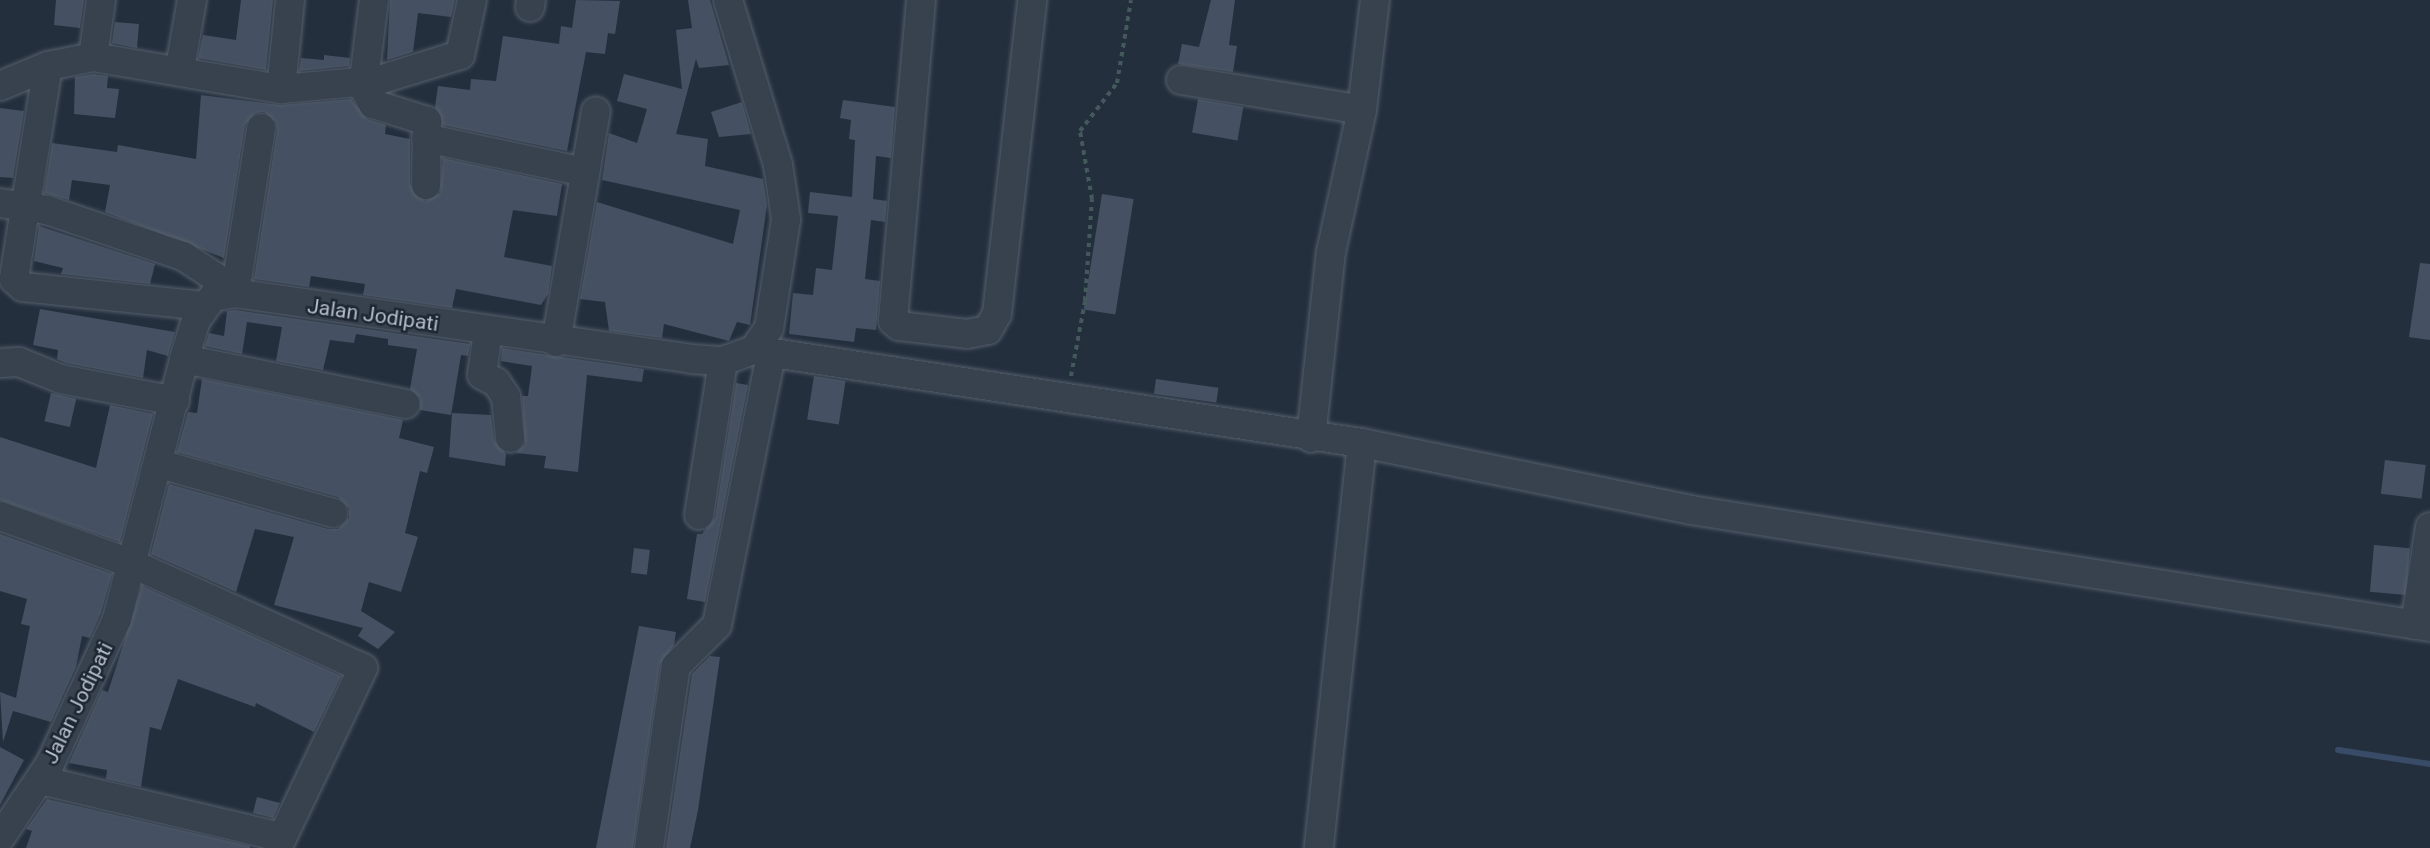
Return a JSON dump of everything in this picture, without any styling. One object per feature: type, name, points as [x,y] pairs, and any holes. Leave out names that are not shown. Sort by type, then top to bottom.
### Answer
[{"type":"street","points":[[93,57],[101,0]]},
{"type":"street","points":[[180,68],[192,0]]},
{"type":"street","points":[[281,88],[290,0]]},
{"type":"street","points":[[374,0],[364,88],[373,104],[425,120],[426,185]]},
{"type":"street","points":[[0,86],[48,66],[93,57],[180,68],[241,85],[281,88],[364,88],[459,55],[472,0]]},
{"type":"street","points":[[649,848],[676,666],[717,625],[786,219],[778,165],[728,0]]},
{"type":"street","points":[[921,0],[893,321],[899,326],[975,334],[988,330],[997,314],[1032,0]]},
{"type":"street","points":[[1311,438],[1331,252],[1362,110],[1375,0]]},
{"type":"street","points":[[48,66],[12,204],[14,279],[23,287],[221,297]]},
{"type":"street","points":[[1181,80],[1362,110]]},
{"type":"street","points":[[556,342],[596,111]]},
{"type":"street","points":[[221,297],[261,128]]},
{"type":"street","points":[[426,138],[585,172]]},
{"type":"street","points":[[12,204],[183,256],[215,277],[221,297]]},
{"type":"street","name":"Jalan Jodipati","points":[[0,838],[40,780],[95,674],[135,565],[184,359],[221,297],[488,331],[556,342],[723,361],[763,353]]},
{"type":"street","points":[[488,331],[483,369],[506,397],[510,438]]},
{"type":"street","points":[[763,353],[1311,438],[1362,443],[1691,510],[2422,626],[2430,527]]},
{"type":"street","points":[[184,359],[405,404]]},
{"type":"street","points":[[699,515],[723,361]]},
{"type":"street","points":[[0,363],[19,362],[61,379],[175,401]]},
{"type":"street","points":[[1319,848],[1362,443]]},
{"type":"street","points":[[160,464],[333,513]]},
{"type":"street","points":[[0,516],[135,565],[363,669],[279,842],[40,780]]},
{"type":"path","points":[[1066,401],[1085,302],[1092,200],[1080,131],[1117,83],[1131,0]]},
{"type":"building","points":[[56,0],[84,0],[80,28],[54,25]]},
{"type":"building","points":[[241,0],[273,0],[266,70],[198,58],[203,35],[236,40]]},
{"type":"building","points":[[390,0],[455,0],[451,17],[418,13],[413,52],[387,60]]},
{"type":"building","points":[[576,0],[620,1],[615,34],[608,33],[605,54],[586,52],[567,151],[443,125],[435,107],[438,86],[470,90],[471,79],[496,81],[503,36],[559,44],[561,26],[572,28]]},
{"type":"building","points":[[688,0],[710,0],[729,65],[699,68],[696,59],[676,134],[708,139],[705,166],[763,179],[767,205],[750,325],[737,322],[729,341],[664,324],[662,338],[609,331],[605,302],[580,299],[597,202],[733,244],[740,210],[602,180],[609,133],[637,143],[647,109],[617,101],[624,74],[682,89],[676,30],[692,28]]},
{"type":"building","points":[[1211,0],[1235,0],[1229,45],[1237,46],[1233,72],[1178,64],[1182,44],[1199,47]]},
{"type":"building","points":[[115,22],[139,24],[137,48],[112,43]]},
{"type":"building","points":[[324,55],[350,58],[349,66],[299,71],[301,58],[324,60]]},
{"type":"building","points":[[93,74],[108,76],[107,88],[119,89],[115,118],[74,114],[75,77]]},
{"type":"building","points":[[201,95],[280,105],[351,99],[367,119],[386,125],[385,134],[410,139],[410,185],[425,201],[440,193],[443,158],[562,184],[557,216],[513,210],[504,257],[552,266],[548,294],[541,305],[456,289],[452,308],[363,295],[365,284],[311,276],[309,287],[254,279],[277,131],[276,122],[264,112],[255,113],[245,125],[224,258],[105,212],[110,185],[72,180],[69,200],[44,193],[52,143],[117,152],[118,145],[196,159]]},
{"type":"building","points":[[1198,99],[1243,107],[1237,140],[1192,132]]},
{"type":"building","points":[[843,100],[895,107],[891,158],[876,156],[873,199],[887,201],[885,222],[871,220],[865,279],[880,281],[876,330],[856,328],[854,342],[789,334],[793,293],[813,295],[816,268],[832,270],[838,216],[808,213],[810,192],[852,197],[855,140],[849,139],[851,120],[840,118]]},
{"type":"building","points":[[742,102],[751,134],[719,137],[711,112]]},
{"type":"building","points":[[0,108],[24,111],[13,178],[0,177]]},
{"type":"building","points":[[1102,194],[1134,199],[1115,315],[1084,310]]},
{"type":"building","points":[[39,226],[155,264],[150,284],[61,274],[63,268],[34,261]]},
{"type":"building","points":[[2420,263],[2430,264],[2430,340],[2409,337]]},
{"type":"building","points":[[40,309],[175,332],[168,356],[147,350],[143,378],[66,363],[57,359],[58,350],[33,345]]},
{"type":"building","points":[[235,310],[470,344],[468,356],[461,355],[451,415],[420,410],[420,398],[410,389],[417,349],[388,345],[388,339],[356,334],[354,343],[330,340],[323,370],[276,361],[282,327],[247,322],[242,354],[205,346],[209,333],[224,336],[227,311]]},
{"type":"building","points":[[502,348],[644,369],[642,382],[587,375],[578,472],[544,468],[546,456],[516,453],[525,444],[522,396],[528,396],[532,366],[501,361]]},
{"type":"building","points":[[814,376],[846,381],[839,424],[807,419]]},
{"type":"building","points":[[202,379],[403,420],[399,438],[434,447],[427,473],[420,471],[405,533],[418,537],[401,592],[369,582],[361,611],[395,632],[378,649],[358,636],[363,628],[274,605],[294,537],[255,529],[236,592],[151,554],[169,484],[328,529],[338,529],[349,518],[349,508],[338,497],[177,452],[188,412],[197,413]]},
{"type":"building","points":[[1156,379],[1218,388],[1216,403],[1154,394]]},
{"type":"building","points":[[736,383],[748,385],[705,602],[687,599],[697,534],[702,534],[715,518]]},
{"type":"building","points":[[51,393],[76,399],[70,427],[44,421]]},
{"type":"building","points":[[110,405],[153,414],[120,542],[0,500],[0,437],[96,468]]},
{"type":"building","points":[[452,413],[491,415],[494,440],[506,454],[505,466],[449,457]]},
{"type":"building","points":[[2385,460],[2426,465],[2422,499],[2381,494]]},
{"type":"building","points":[[0,534],[112,574],[101,613],[90,638],[82,636],[76,667],[51,722],[13,711],[3,742],[0,692],[16,698],[30,626],[21,624],[27,599],[0,591]]},
{"type":"building","points":[[2374,545],[2410,548],[2406,595],[2370,592]]},
{"type":"building","points":[[634,548],[650,550],[647,575],[631,573]]},
{"type":"building","points":[[142,586],[341,676],[314,732],[256,703],[255,707],[178,679],[161,730],[150,727],[141,787],[106,779],[107,770],[69,763],[102,690],[108,692]]},
{"type":"building","points":[[639,626],[676,632],[674,645],[660,664],[633,848],[596,848]]},
{"type":"building","points":[[710,656],[720,657],[698,810],[690,848],[666,848],[692,674]]},
{"type":"building","points":[[0,747],[24,760],[0,805]]},
{"type":"building","points":[[257,797],[280,803],[273,818],[253,813]]},
{"type":"building","points":[[47,799],[250,846],[250,848],[26,848],[32,831],[26,829]]},
{"type":"waterway","points":[[2338,750],[2430,764]]}]
